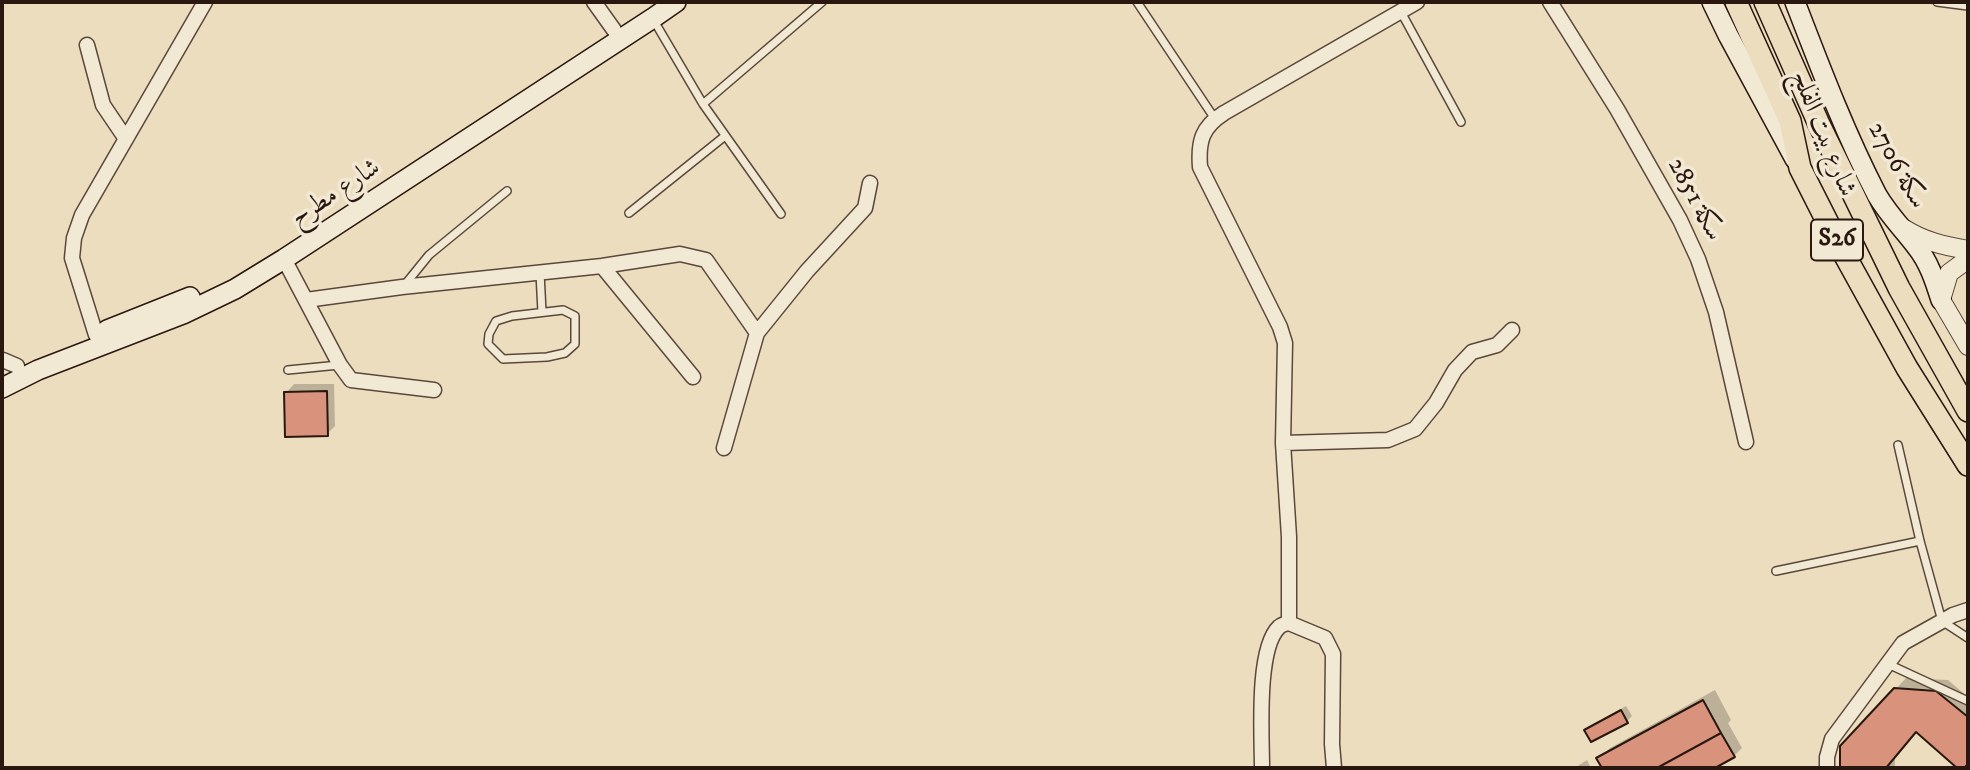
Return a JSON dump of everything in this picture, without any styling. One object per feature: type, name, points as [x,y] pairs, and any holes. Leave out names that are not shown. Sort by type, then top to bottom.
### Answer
[{"type":"main road","name":"شارع مطرح","points":[[8,366],[96,335],[208,289],[254,265],[614,30],[653,10],[676,2]]},
{"type":"main road","points":[[1712,2],[1800,168]]},
{"type":"main road","name":"شارع بيت الفلج","points":[[1736,2],[1790,121],[1800,168],[1907,368],[1968,465]]},
{"type":"main road","name":"شارع بيت الفلج","points":[[1765,2],[1818,122],[1899,288],[1968,411]]},
{"type":"main road","points":[[1780,2],[1818,122]]},
{"type":"main road","name":"سكة 2706","points":[[1795,2],[1835,105],[1879,198],[1926,261],[1941,300]]},
{"type":"main road","name":"شارع مطرح","points":[[2,388],[38,370],[150,327],[235,289],[284,259],[653,10]]},
{"type":"street","points":[[96,335],[72,258],[74,238],[82,215],[205,2]]},
{"type":"street","points":[[594,2],[614,30]]},
{"type":"street","points":[[1289,622],[1289,537],[1283,443],[1285,343],[1280,327],[1200,167],[1199,152],[1203,133],[1215,119],[1416,2]]},
{"type":"street","name":"سكة 2851","points":[[1550,2],[1617,110],[1699,259],[1716,312],[1746,442]]},
{"type":"street","points":[[88,45],[103,105],[126,139]]},
{"type":"street","points":[[724,448],[757,333],[807,271],[865,208],[870,183]]},
{"type":"street","points":[[1897,224],[1932,243],[1968,250]]},
{"type":"street","points":[[306,300],[602,266],[680,254],[706,260],[757,333]]},
{"type":"street","points":[[284,259],[340,365],[351,380],[435,390]]},
{"type":"street","points":[[1941,300],[1948,273],[1968,259]]},
{"type":"street","points":[[602,266],[693,377]]},
{"type":"street","name":"سكة 2706","points":[[1941,300],[1968,346]]},
{"type":"street","points":[[1283,443],[1388,440],[1415,429],[1436,403],[1455,370],[1472,352],[1497,345],[1512,330]]},
{"type":"street","points":[[1948,618],[1968,599]]},
{"type":"street","points":[[1827,768],[1832,739],[1903,643],[1968,610]]},
{"type":"street","points":[[1262,768],[1263,676],[1266,655],[1269,643],[1280,626],[1289,622],[1325,638],[1333,654],[1334,768]]},
{"type":"lane","points":[[703,104],[822,2]]},
{"type":"lane","points":[[1137,2],[1215,119]]},
{"type":"lane","points":[[1937,2],[1968,6]]},
{"type":"lane","points":[[653,10],[703,104],[781,214]]},
{"type":"lane","points":[[1401,11],[1461,122]]},
{"type":"lane","points":[[629,213],[726,136]]},
{"type":"lane","points":[[402,287],[429,255],[507,191]]},
{"type":"lane","points":[[540,273],[542,312]]},
{"type":"lane","points":[[563,310],[575,316],[575,344],[565,353],[547,357],[503,359],[488,344],[489,334],[496,321],[542,312],[563,310]]},
{"type":"lane","points":[[288,370],[340,365]]},
{"type":"lane","points":[[1898,445],[1920,541],[1948,618],[1968,638]]},
{"type":"lane","points":[[1776,572],[1920,541]]},
{"type":"lane","points":[[1888,663],[1968,701]]},
{"type":"building","points":[[327,391],[328,436],[285,437],[284,392]]},
{"type":"building","points":[[1894,688],[1936,691],[1968,717],[1968,764],[1964,768],[1957,768],[1916,732],[1886,768],[1840,768],[1840,746]]},
{"type":"building","points":[[1703,700],[1721,733],[1657,768],[1602,768],[1596,758]]},
{"type":"building","points":[[1621,710],[1628,723],[1591,742],[1584,730]]},
{"type":"building","points":[[1721,733],[1735,757],[1715,768],[1657,768]]}]
